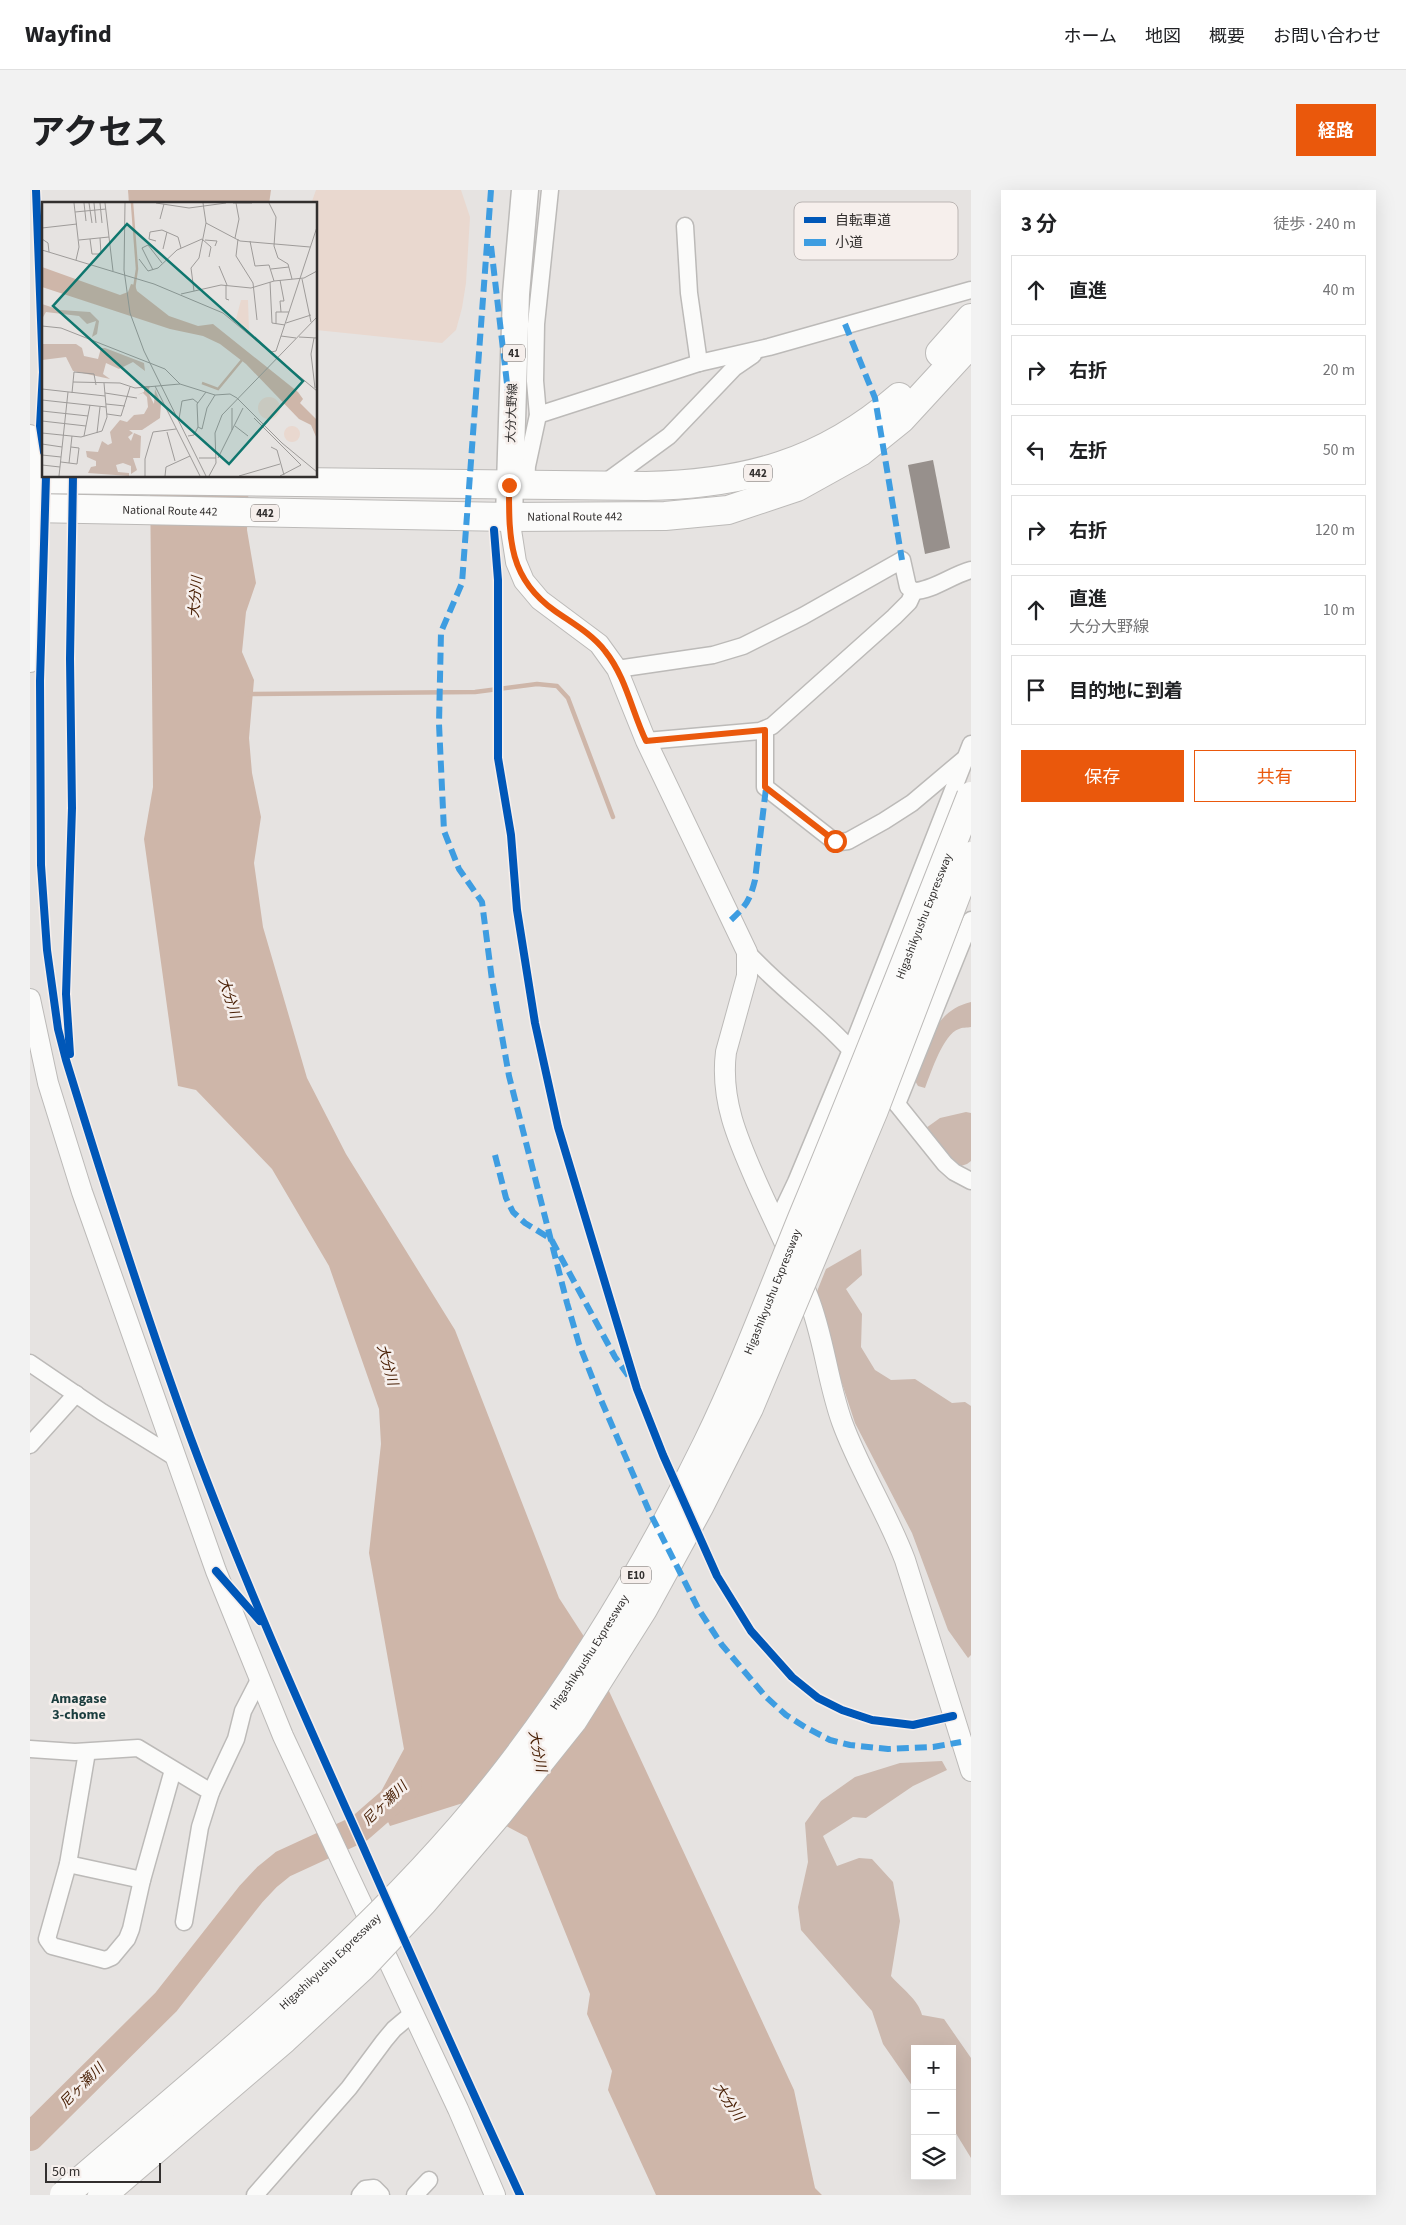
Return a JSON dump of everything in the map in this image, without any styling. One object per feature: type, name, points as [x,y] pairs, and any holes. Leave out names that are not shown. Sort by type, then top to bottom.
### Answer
[{"type":"highway","name":"442","points":[[33,479],[600,486],[680,486],[725,481],[768,470],[809,455],[857,429],[884,410],[917,379],[971,318]]},
{"type":"highway","name":"National Route 442","points":[[34,509],[500,517],[683,515],[728,510],[774,496],[826,473],[878,438],[907,413],[971,343]]},
{"type":"highway","name":"Higashikyushu Expressway","points":[[64,2195],[344,1952],[408,1888],[507,1771],[580,1667],[645,1561],[711,1435],[853,1096],[971,796]]},
{"type":"highway","name":"Higashikyushu Expressway","points":[[102,2195],[284,2039],[362,1967],[423,1902],[492,1822],[573,1720],[643,1609],[700,1505],[749,1408],[874,1110],[971,856]]},
{"type":"main road","name":"大分大野線","points":[[500,517],[508,485],[516,294],[525,190]]},
{"type":"street","points":[[508,485],[527,466],[538,415],[535,381],[536,324],[550,190]]},
{"type":"street","points":[[685,226],[689,294],[699,363]]},
{"type":"street","points":[[538,415],[699,363],[769,347],[971,290]]},
{"type":"street","points":[[600,486],[669,436],[734,368],[749,357],[769,347]]},
{"type":"street","points":[[30,435],[34,509],[30,662]]},
{"type":"street","points":[[500,517],[524,581],[545,604],[592,638],[605,651],[617,669],[646,741],[748,952],[769,974],[823,1020],[851,1050],[897,1104],[944,1164],[960,1176],[971,1181]]},
{"type":"street","points":[[617,669],[713,655],[743,646],[803,616],[902,560],[908,587],[914,591],[927,589],[949,577],[971,570]]},
{"type":"street","points":[[646,741],[765,730],[782,718],[894,617],[909,602],[914,591]]},
{"type":"street","points":[[765,730],[764,783],[766,788],[830,838],[840,842],[850,840],[906,808],[968,751]]},
{"type":"street","points":[[776,1224],[796,1182],[851,1050],[968,751]]},
{"type":"street","points":[[897,1104],[971,920]]},
{"type":"street","points":[[748,952],[747,976],[726,1052],[724,1086],[734,1129],[813,1310],[821,1338],[828,1379],[843,1425],[865,1475],[894,1532],[971,1772]]},
{"type":"street","points":[[30,999],[40,1051],[82,1192],[216,1571],[259,1680],[495,2195]]},
{"type":"street","points":[[30,1363],[176,1458]]},
{"type":"street","points":[[30,1445],[76,1394]]},
{"type":"street","points":[[184,1922],[200,1827],[211,1792],[236,1739],[243,1711],[259,1680]]},
{"type":"street","points":[[30,1749],[86,1752],[138,1748],[211,1792]]},
{"type":"street","points":[[86,1752],[68,1864],[47,1939],[52,1946],[100,1960],[109,1959],[130,1934],[142,1880],[173,1770]]},
{"type":"street","points":[[68,1864],[142,1880]]},
{"type":"street","points":[[255,2195],[350,2088],[388,2035],[413,2013]]},
{"type":"street","points":[[415,2195],[429,2180]]},
{"type":"street","points":[[360,2195],[365,2189],[374,2188],[381,2195]]},
{"type":"shaded area","points":[[316,190],[461,190],[470,217],[466,283],[456,330],[442,343],[318,330],[318,202],[312,202]]},
{"type":"shaded area","points":[[971,1002],[971,1027],[960,1028],[953,1032],[938,1055],[925,1088],[918,1086],[914,1079],[933,1032],[948,1013]]},
{"type":"shaded area","points":[[966,1112],[971,1113],[971,1161],[958,1167],[926,1128],[940,1118]]},
{"type":"shaded area","points":[[861,1249],[862,1275],[846,1289],[862,1314],[861,1347],[875,1370],[891,1380],[915,1379],[952,1403],[965,1402],[971,1406],[971,1655],[968,1658],[948,1630],[912,1533],[855,1423],[832,1353],[816,1294],[826,1269]]},
{"type":"shaded area","points":[[942,1761],[947,1770],[913,1786],[866,1818],[853,1817],[823,1836],[837,1866],[859,1858],[872,1859],[893,1882],[900,1921],[891,1976],[917,2004],[922,2015],[944,2019],[971,2058],[971,2158],[956,2134],[956,2045],[911,2045],[911,2084],[883,2044],[872,2011],[801,1930],[798,1907],[808,1862],[805,1823],[821,1801],[855,1777],[900,1763]]},
{"type":"water","points":[[128,190],[271,190],[269,202],[129,202]]},
{"type":"water","name":"大分川","points":[[150,478],[249,478],[247,530],[256,583],[246,612],[242,652],[254,680],[249,738],[252,773],[261,817],[254,863],[263,927],[307,1078],[346,1154],[455,1330],[559,1598],[583,1635],[794,2090],[815,2188],[822,2195],[656,2195],[608,2090],[612,2071],[587,2014],[590,1994],[527,1837],[463,1803],[390,1826],[377,1799],[404,1749],[369,1553],[381,1444],[379,1409],[329,1266],[272,1169],[196,1090],[178,1086],[144,839],[153,787]]},
{"type":"building","points":[[933,460],[950,548],[925,554],[908,465]]},
{"type":"waterway","points":[[247,694],[475,692],[537,684],[557,686],[568,698],[613,817]]},
{"type":"waterway","name":"尼ヶ瀬川","points":[[30,2137],[166,2002],[251,1894],[267,1877],[283,1864],[359,1829],[408,1784]]},
{"type":"marked path","points":[[491,190],[462,583],[441,632],[439,724],[444,831],[459,869],[482,902],[492,980],[509,1076],[579,1344],[649,1511],[699,1610],[722,1645],[766,1697],[786,1715],[805,1727],[830,1740],[850,1745],[888,1749],[933,1747],[961,1742]]},
{"type":"marked path","points":[[491,246],[511,418]]},
{"type":"marked path","points":[[845,324],[875,398],[902,560]]},
{"type":"marked path","points":[[731,920],[747,902],[755,880],[766,788]]},
{"type":"marked path","points":[[495,1155],[506,1198],[513,1212],[525,1223],[551,1239],[615,1357],[630,1378]]},
{"type":"cycle path","points":[[36,190],[42,346]]},
{"type":"cycle path","points":[[42,390],[40,426],[42,439]]},
{"type":"cycle path","points":[[46,478],[40,681],[41,865],[47,950],[58,1029],[66,1060],[158,1345],[191,1439],[231,1541],[316,1742],[520,2195]]},
{"type":"cycle path","points":[[70,1054],[66,994],[72,808],[70,659],[73,478]]},
{"type":"cycle path","points":[[494,530],[498,580],[498,758],[511,835],[517,910],[535,1023],[558,1127],[637,1389],[663,1455],[717,1576],[751,1631],[792,1677],[818,1698],[842,1710],[872,1720],[913,1725],[953,1716]]},
{"type":"cycle path","points":[[216,1571],[260,1621]]},
{"type":"district","name":"Amagase 3-chome","points":[[79,1708]]},
{"type":"route","points":[[509,485],[509,517],[516,562],[521,576],[540,600],[592,638],[610,657],[622,680],[646,741],[765,730],[765,787],[835,841]]}]
